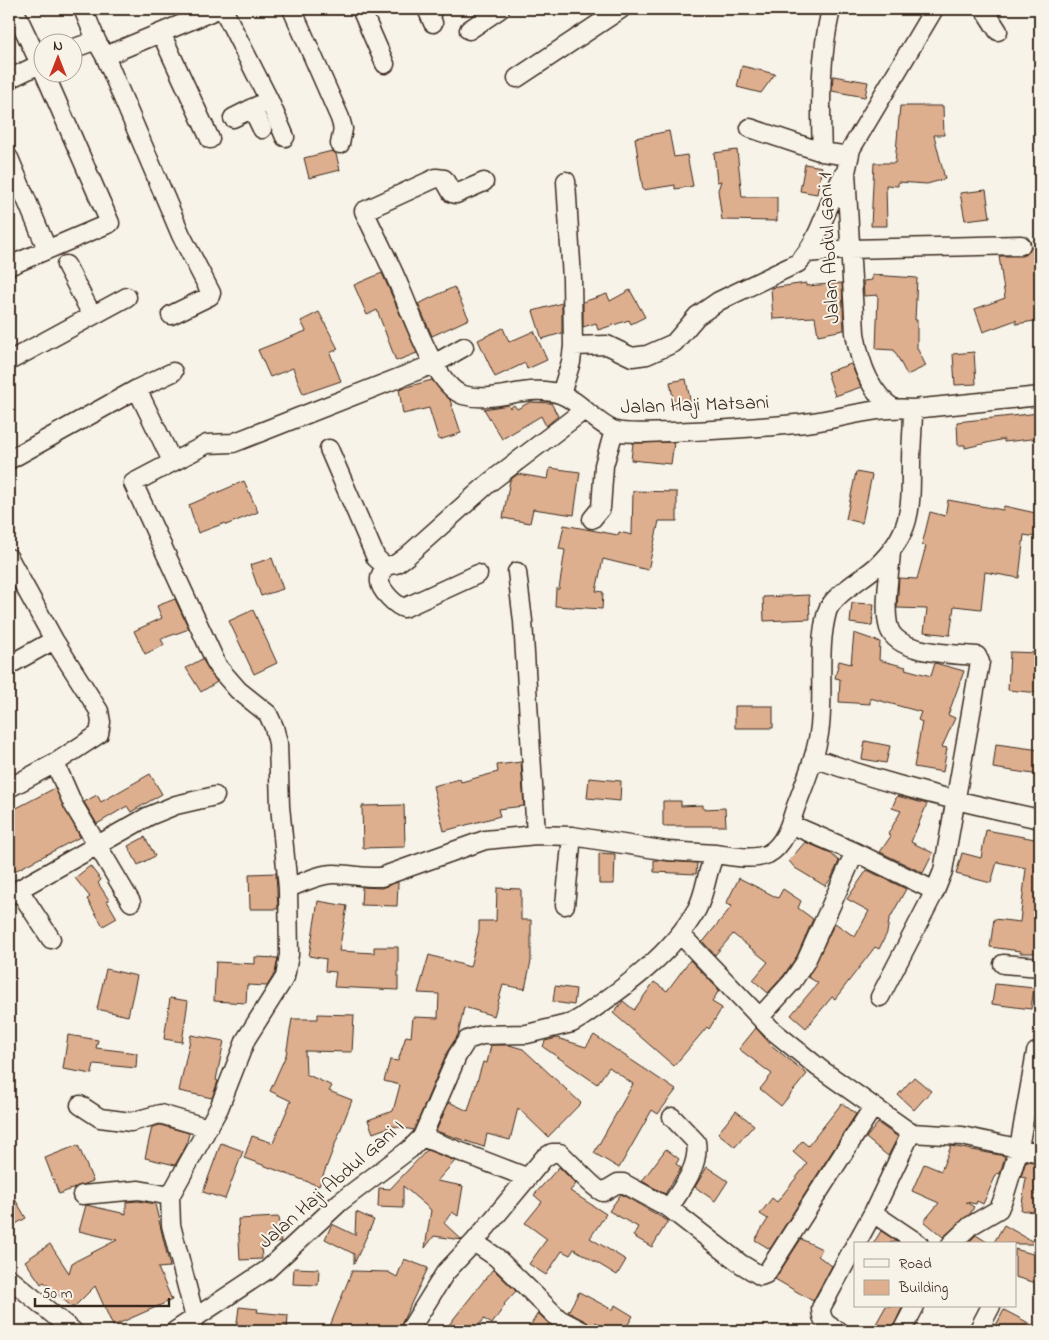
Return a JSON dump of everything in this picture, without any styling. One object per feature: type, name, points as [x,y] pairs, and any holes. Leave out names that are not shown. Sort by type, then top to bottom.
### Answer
[{"type":"street","points":[[14,9],[32,46]]},
{"type":"street","points":[[83,9],[181,235],[210,293],[210,296],[171,315]]},
{"type":"street","points":[[101,49],[161,33],[218,9]]},
{"type":"street","points":[[222,9],[269,100],[285,137]]},
{"type":"street","points":[[292,9],[340,118],[343,129],[340,144]]},
{"type":"street","points":[[361,9],[385,64]]},
{"type":"street","points":[[469,30],[500,9]]},
{"type":"street","points":[[517,78],[622,9]]},
{"type":"street","points":[[822,152],[819,94],[831,9]]},
{"type":"street","name":"Jalan Abdul Gani 1","points":[[893,408],[885,402],[859,359],[850,249],[848,164],[864,125],[934,9]]},
{"type":"street","points":[[984,9],[998,31]]},
{"type":"street","points":[[161,33],[210,139]]},
{"type":"street","points":[[82,44],[91,40],[101,49]]},
{"type":"street","points":[[9,79],[32,71]]},
{"type":"street","points":[[9,266],[110,223],[49,82]]},
{"type":"street","points":[[233,118],[269,100]]},
{"type":"street","points":[[252,108],[262,129]]},
{"type":"street","points":[[573,346],[607,345],[632,357],[647,355],[674,343],[697,316],[719,301],[778,274],[798,262],[807,253],[848,164],[822,152],[750,128]]},
{"type":"street","points":[[9,158],[47,249]]},
{"type":"street","name":"Jalan Haji Matsani","points":[[484,182],[456,194],[452,193],[444,178],[436,178],[364,211],[402,290],[415,327],[434,364],[454,390],[462,395],[488,397],[530,390],[561,394],[614,430],[719,430],[812,422],[893,408],[913,409],[1040,396]]},
{"type":"street","points":[[561,394],[573,346],[572,279],[566,181]]},
{"type":"street","points":[[807,253],[850,249],[1021,245]]},
{"type":"street","points":[[66,266],[92,315]]},
{"type":"street","points":[[11,355],[127,297]]},
{"type":"street","points":[[195,1318],[171,1225],[170,1196],[219,1108],[246,1039],[286,977],[289,955],[288,888],[280,806],[278,743],[268,714],[238,690],[218,667],[134,488],[135,481],[207,444],[233,443],[434,364],[464,347]]},
{"type":"street","points":[[9,460],[136,389],[172,372]]},
{"type":"street","points":[[136,389],[172,461]]},
{"type":"street","points":[[288,888],[321,875],[334,874],[364,878],[381,877],[485,840],[536,835],[572,836],[668,851],[749,858],[768,854],[779,844],[790,824],[814,758],[820,727],[822,635],[828,610],[832,603],[876,567],[891,550],[904,530],[911,507],[913,409]]},
{"type":"street","points":[[384,566],[396,564],[407,556],[490,482],[583,410]]},
{"type":"street","points":[[592,519],[601,508],[604,465],[614,430]]},
{"type":"street","points":[[329,449],[376,558],[384,566]]},
{"type":"street","points":[[880,997],[935,891],[943,871],[980,662],[977,656],[906,646],[894,637],[889,629],[888,616],[891,550]]},
{"type":"street","points":[[9,788],[55,763],[99,734],[101,722],[99,711],[54,640],[10,562]]},
{"type":"street","points":[[384,566],[380,578],[381,586],[399,607],[404,608],[478,574]]},
{"type":"street","points":[[517,572],[523,621],[536,835]]},
{"type":"street","points":[[9,665],[54,640]]},
{"type":"street","points":[[814,758],[851,772],[954,801],[1040,818]]},
{"type":"street","points":[[55,763],[73,804],[131,902]]},
{"type":"street","points":[[51,939],[14,893],[149,816],[176,805],[215,796]]},
{"type":"street","points":[[790,824],[935,891]]},
{"type":"street","points":[[565,905],[572,836]]},
{"type":"street","points":[[760,1017],[792,982],[806,961],[854,852]]},
{"type":"street","name":"Jalan Haji Abdul Gani I","points":[[175,1331],[268,1270],[340,1202],[402,1156],[422,1137],[457,1056],[467,1040],[482,1035],[527,1034],[577,1020],[654,963],[682,935],[698,907],[709,867],[715,854]]},
{"type":"street","points":[[682,935],[772,1030],[873,1107],[911,1133],[962,1136],[1040,1153]]},
{"type":"street","points":[[1003,964],[1040,967]]},
{"type":"street","points":[[953,1242],[970,1226],[999,1209],[1019,1148],[1036,1052]]},
{"type":"street","points":[[80,1105],[100,1118],[131,1122],[160,1114],[208,1128]]},
{"type":"street","points":[[409,1331],[445,1273],[489,1226],[526,1177],[544,1158],[552,1153],[560,1153],[582,1173],[596,1190],[603,1192],[618,1183],[623,1183],[669,1208],[748,1268],[761,1276],[766,1274],[873,1107]]},
{"type":"street","points":[[669,1208],[690,1175],[697,1148],[696,1142],[672,1117]]},
{"type":"street","points":[[857,1242],[911,1133]]},
{"type":"street","points":[[422,1137],[526,1177]]},
{"type":"street","points":[[82,1195],[139,1190],[161,1192],[170,1196]]},
{"type":"street","points":[[873,1213],[916,1242]]},
{"type":"street","points":[[474,1242],[496,1257],[556,1325],[582,1331]]},
{"type":"street","points":[[839,1331],[826,1325],[822,1320],[821,1308],[854,1248]]},
{"type":"street","points":[[9,1278],[73,1331]]},
{"type":"street","points":[[902,1331],[914,1308]]},
{"type":"street","points":[[978,1331],[990,1308]]},
{"type":"building","points":[[742,66],[775,74],[761,93],[737,87]]},
{"type":"building","points":[[833,76],[868,82],[865,97],[832,91]]},
{"type":"building","points":[[900,106],[943,106],[944,135],[934,135],[945,179],[927,184],[898,182],[898,186],[886,185],[887,226],[871,226],[874,163],[895,163]]},
{"type":"building","points":[[669,131],[674,157],[687,155],[693,186],[675,189],[675,185],[643,190],[635,138]]},
{"type":"building","points":[[737,150],[742,197],[777,197],[777,221],[722,220],[718,190],[721,181],[717,182],[714,153]]},
{"type":"building","points":[[332,151],[336,154],[340,170],[309,178],[304,158]]},
{"type":"building","points":[[805,164],[822,167],[817,194],[800,191]]},
{"type":"building","points":[[986,190],[990,217],[965,220],[960,193]]},
{"type":"building","points":[[1039,246],[1040,320],[1016,324],[1016,320],[983,332],[975,309],[1005,298],[999,256],[1022,256],[1027,254],[1031,247]]},
{"type":"building","points":[[382,273],[417,353],[396,361],[377,310],[367,315],[354,285]]},
{"type":"building","points":[[872,275],[917,278],[915,320],[917,320],[917,348],[926,366],[907,375],[894,350],[876,349],[878,295],[864,296],[863,281],[872,280]]},
{"type":"building","points":[[806,283],[806,286],[842,283],[844,330],[818,335],[815,317],[773,319],[771,288]]},
{"type":"building","points":[[454,287],[469,319],[432,336],[418,304]]},
{"type":"building","points":[[630,290],[645,317],[631,324],[629,320],[598,330],[596,323],[583,327],[583,302],[607,294],[610,301]]},
{"type":"building","points":[[562,303],[562,333],[542,339],[533,311]]},
{"type":"building","points":[[319,312],[338,349],[330,353],[341,381],[303,394],[293,368],[270,377],[258,350],[306,331],[301,321]]},
{"type":"building","points":[[503,328],[509,342],[534,331],[547,360],[527,369],[525,363],[495,377],[478,340]]},
{"type":"building","points":[[974,352],[976,384],[955,385],[953,354]]},
{"type":"building","points":[[851,364],[861,387],[835,396],[827,372]]},
{"type":"building","points":[[686,379],[691,405],[675,408],[670,382]]},
{"type":"building","points":[[432,380],[450,400],[461,433],[439,440],[429,408],[403,414],[399,389]]},
{"type":"building","points":[[530,402],[551,403],[558,416],[546,426],[541,416],[502,439],[484,409],[508,405],[510,408],[514,405],[517,409]]},
{"type":"building","points":[[1039,413],[1040,438],[1004,442],[1004,439],[965,448],[965,445],[958,445],[957,422]]},
{"type":"building","points":[[674,442],[671,464],[631,460],[633,443]]},
{"type":"building","points":[[550,468],[580,472],[574,515],[533,509],[530,523],[503,518],[510,480],[518,474],[548,479]]},
{"type":"building","points":[[856,472],[872,475],[862,523],[846,519]]},
{"type":"building","points":[[244,481],[258,512],[226,525],[225,523],[198,533],[189,505]]},
{"type":"building","points":[[633,491],[677,492],[677,521],[659,521],[648,570],[603,559],[596,591],[603,592],[602,609],[555,606],[556,589],[559,589],[565,550],[559,549],[564,525],[618,535],[619,532],[632,535]]},
{"type":"building","points":[[948,500],[1003,510],[1004,506],[1040,514],[1036,537],[1024,535],[1019,578],[985,572],[981,609],[954,606],[950,635],[924,632],[927,609],[897,608],[899,578],[917,579],[926,546],[922,545],[930,512],[945,516]]},
{"type":"building","points":[[272,558],[283,589],[261,596],[250,565]]},
{"type":"building","points":[[809,595],[810,619],[764,621],[763,597]]},
{"type":"building","points":[[175,599],[189,629],[161,639],[164,645],[145,654],[134,631],[162,618],[157,606]]},
{"type":"building","points":[[852,603],[874,604],[872,626],[850,623]]},
{"type":"building","points":[[253,610],[277,663],[254,674],[229,621]]},
{"type":"building","points":[[854,633],[880,642],[879,660],[906,667],[905,669],[931,676],[935,663],[964,671],[948,715],[955,718],[942,747],[947,748],[943,772],[914,767],[922,722],[918,720],[921,712],[870,698],[870,704],[839,702],[840,679],[835,678],[839,661],[851,664]]},
{"type":"building","points":[[1010,652],[1040,653],[1040,693],[1008,690]]},
{"type":"building","points":[[202,659],[217,682],[201,692],[186,668]]},
{"type":"building","points":[[735,706],[773,706],[773,728],[735,728]]},
{"type":"building","points":[[865,741],[890,746],[886,763],[862,759]]},
{"type":"building","points":[[996,744],[1040,750],[1040,775],[993,768]]},
{"type":"building","points":[[521,762],[524,806],[498,809],[500,816],[444,831],[433,786],[460,779],[461,782],[498,772],[497,765]]},
{"type":"building","points":[[150,774],[162,794],[131,812],[127,806],[97,824],[84,802],[97,795],[101,802]]},
{"type":"building","points":[[589,778],[621,781],[620,801],[587,798]]},
{"type":"building","points":[[55,788],[80,837],[9,874],[9,812]]},
{"type":"building","points":[[897,796],[927,804],[911,842],[933,853],[923,873],[880,852],[891,836],[888,834],[901,811],[892,808]]},
{"type":"building","points":[[663,801],[681,801],[681,806],[703,805],[703,809],[725,808],[726,826],[663,826]]},
{"type":"building","points":[[404,805],[405,847],[363,848],[362,806]]},
{"type":"building","points":[[986,830],[1040,840],[1038,953],[1020,953],[1020,951],[990,947],[994,919],[1020,922],[1026,868],[997,862],[991,883],[956,874],[962,853],[981,858]]},
{"type":"building","points":[[145,837],[155,856],[138,865],[128,846]]},
{"type":"building","points":[[805,842],[829,852],[839,861],[831,879],[825,886],[795,868],[789,861]]},
{"type":"building","points":[[599,853],[615,854],[614,884],[599,884]]},
{"type":"building","points":[[654,860],[697,863],[696,874],[654,872]]},
{"type":"building","points":[[90,866],[101,880],[98,883],[109,900],[107,901],[117,918],[103,926],[87,899],[90,897],[75,878]]},
{"type":"building","points":[[867,870],[906,889],[889,920],[887,933],[879,949],[875,947],[835,999],[832,997],[806,1028],[791,1015],[818,983],[808,977],[835,923],[855,937],[869,911],[847,899]]},
{"type":"building","points":[[276,873],[278,909],[250,909],[249,874]]},
{"type":"building","points":[[739,878],[778,898],[783,889],[801,901],[798,908],[813,919],[797,956],[768,993],[753,980],[768,962],[733,934],[715,955],[703,942],[732,906],[726,904]]},
{"type":"building","points":[[398,882],[397,906],[361,905],[362,887],[381,888]]},
{"type":"building","points":[[497,888],[521,889],[521,920],[531,920],[531,961],[525,989],[503,985],[494,1016],[464,1007],[458,1035],[447,1052],[414,1130],[392,1126],[373,1133],[368,1120],[393,1111],[400,1085],[384,1081],[390,1060],[398,1061],[406,1036],[411,1037],[413,1017],[438,1018],[439,994],[418,993],[429,955],[470,967],[479,931],[479,921],[496,921]]},
{"type":"building","points":[[318,901],[347,906],[339,951],[374,953],[374,947],[398,947],[398,990],[334,987],[336,972],[325,971],[326,959],[309,956]]},
{"type":"building","points":[[255,957],[278,958],[275,973],[267,986],[247,985],[246,1003],[214,1001],[216,962],[255,964]]},
{"type":"building","points":[[690,960],[719,990],[712,1002],[722,1008],[709,1029],[707,1027],[674,1066],[613,1013],[623,1001],[634,1010],[654,982],[667,991]]},
{"type":"building","points":[[106,969],[137,976],[128,1016],[97,1009]]},
{"type":"building","points":[[995,984],[1034,988],[1031,1009],[992,1004]]},
{"type":"building","points":[[555,986],[576,989],[574,1005],[553,1002]]},
{"type":"building","points":[[170,998],[188,1001],[182,1042],[164,1039]]},
{"type":"building","points":[[318,1014],[354,1015],[352,1052],[305,1051],[306,1074],[332,1086],[329,1091],[352,1100],[319,1186],[244,1158],[252,1136],[273,1143],[291,1101],[270,1091],[286,1055],[292,1019],[318,1019]]},
{"type":"building","points":[[756,1028],[771,1045],[807,1074],[781,1106],[760,1089],[772,1074],[739,1049]]},
{"type":"building","points":[[68,1035],[98,1040],[96,1048],[137,1053],[136,1068],[94,1064],[92,1074],[63,1069]]},
{"type":"building","points":[[191,1035],[224,1041],[216,1080],[218,1081],[212,1098],[179,1091]]},
{"type":"building","points":[[594,1035],[676,1090],[658,1114],[652,1110],[619,1168],[594,1153],[633,1084],[609,1067],[597,1084],[543,1047],[545,1041],[557,1038],[586,1047]]},
{"type":"building","points":[[491,1045],[509,1045],[523,1049],[581,1103],[548,1137],[518,1108],[510,1140],[487,1134],[484,1147],[436,1131],[449,1102],[468,1111],[483,1062],[487,1063]]},
{"type":"building","points":[[914,1077],[931,1091],[914,1110],[898,1095]]},
{"type":"building","points":[[842,1103],[856,1114],[770,1249],[755,1240],[768,1219],[760,1214],[772,1198],[777,1202],[807,1164],[793,1152],[802,1141],[808,1146]]},
{"type":"building","points":[[736,1111],[754,1125],[735,1147],[718,1133]]},
{"type":"building","points":[[878,1123],[898,1137],[888,1156],[866,1138]]},
{"type":"building","points":[[160,1125],[189,1133],[186,1146],[175,1165],[145,1158],[152,1127]]},
{"type":"building","points":[[221,1143],[243,1151],[225,1199],[203,1192]]},
{"type":"building","points":[[78,1145],[93,1181],[59,1194],[45,1158]]},
{"type":"building","points":[[951,1146],[1005,1156],[1000,1174],[997,1173],[983,1204],[977,1201],[976,1204],[966,1202],[974,1207],[970,1214],[943,1237],[924,1221],[939,1203],[912,1191],[924,1164],[941,1171]]},
{"type":"building","points":[[666,1149],[679,1159],[676,1164],[681,1168],[665,1194],[642,1181]]},
{"type":"building","points":[[427,1150],[455,1161],[437,1181],[463,1186],[458,1216],[452,1212],[444,1223],[462,1240],[434,1236],[425,1248],[431,1210],[403,1186],[403,1208],[378,1207],[379,1188],[390,1189]]},
{"type":"building","points":[[1026,1161],[1040,1163],[1040,1213],[1021,1210],[1026,1178],[1021,1177]]},
{"type":"building","points":[[559,1167],[576,1184],[570,1191],[606,1214],[590,1238],[626,1260],[617,1275],[574,1249],[570,1255],[562,1251],[546,1275],[529,1264],[547,1239],[525,1223],[542,1202],[534,1195]]},
{"type":"building","points":[[707,1167],[728,1181],[715,1201],[695,1187]]},
{"type":"building","points":[[9,1189],[26,1218],[9,1228]]},
{"type":"building","points":[[621,1194],[668,1221],[652,1247],[633,1236],[638,1227],[609,1211]]},
{"type":"building","points":[[138,1201],[155,1204],[170,1267],[158,1268],[172,1300],[113,1326],[95,1286],[73,1308],[44,1282],[41,1284],[25,1261],[50,1244],[69,1273],[72,1263],[117,1240],[79,1231],[86,1205],[126,1214],[126,1202]]},
{"type":"building","points":[[356,1212],[374,1220],[354,1264],[354,1254],[325,1239],[332,1224],[355,1235]]},
{"type":"building","points":[[279,1217],[281,1242],[261,1245],[262,1259],[240,1260],[238,1219]]},
{"type":"building","points":[[1004,1225],[1037,1244],[1016,1244],[1016,1242],[994,1242]]},
{"type":"building","points":[[881,1231],[898,1242],[874,1242]]},
{"type":"building","points":[[976,1235],[987,1242],[969,1242]]},
{"type":"building","points":[[801,1239],[822,1249],[818,1256],[832,1266],[813,1301],[775,1279]]},
{"type":"building","points":[[1016,1249],[1040,1256],[1040,1284],[1016,1277]]},
{"type":"building","points":[[404,1259],[428,1268],[398,1331],[328,1331],[352,1271],[388,1272],[397,1277]]},
{"type":"building","points":[[294,1268],[319,1269],[318,1285],[293,1284]]},
{"type":"building","points":[[493,1269],[516,1291],[504,1304],[492,1324],[484,1319],[474,1331],[444,1331]]},
{"type":"building","points":[[579,1292],[613,1310],[615,1305],[633,1316],[624,1331],[611,1331],[596,1322],[593,1328],[587,1322],[568,1312]]},
{"type":"building","points":[[239,1307],[258,1309],[257,1312],[288,1315],[287,1331],[236,1331]]},
{"type":"building","points":[[885,1308],[902,1308],[891,1331],[872,1331]]},
{"type":"building","points":[[1004,1310],[1040,1329],[1040,1331],[993,1331]]},
{"type":"building","points":[[538,1313],[549,1324],[544,1331],[527,1331]]}]
